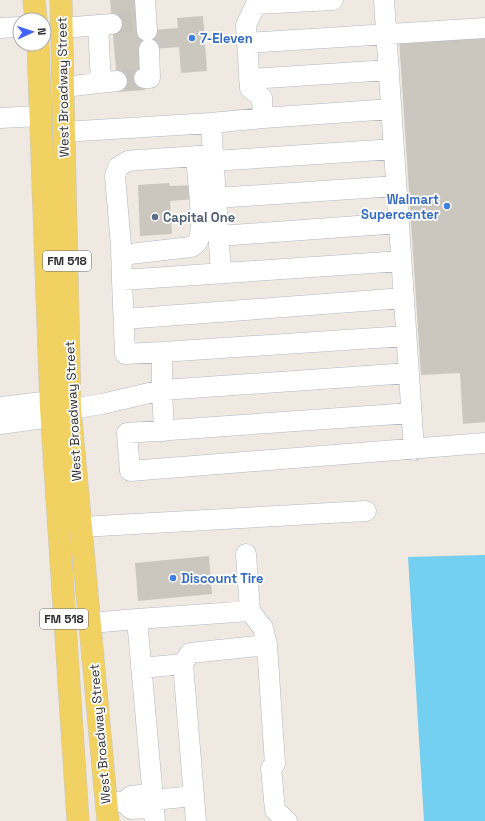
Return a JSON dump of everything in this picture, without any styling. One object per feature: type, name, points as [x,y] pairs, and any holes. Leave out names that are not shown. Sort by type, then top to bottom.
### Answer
[{"type":"main road","name":"West Broadway Street","points":[[34,0],[35,12]]},
{"type":"main road","name":"West Broadway Street","points":[[62,0],[63,132],[58,409],[81,527],[90,623],[113,809]]},
{"type":"main road","name":"West Broadway Street","points":[[38,52],[40,116],[58,409],[67,657],[82,816]]},
{"type":"main road","points":[[67,657],[81,685],[94,795],[113,809]]},
{"type":"lane","points":[[144,78],[150,78],[145,0]]},
{"type":"lane","points":[[262,118],[262,98],[250,88],[246,25],[256,4],[333,0]]},
{"type":"lane","points":[[384,0],[414,450]]},
{"type":"lane","points":[[62,28],[105,24],[109,82],[63,86]]},
{"type":"lane","points":[[0,28],[12,27]]},
{"type":"lane","points":[[247,43],[485,28]]},
{"type":"lane","points":[[250,79],[389,70]]},
{"type":"lane","points":[[63,132],[211,123],[391,109]]},
{"type":"lane","points":[[0,118],[40,116]]},
{"type":"lane","points":[[121,255],[191,247],[198,242],[200,237],[200,209],[211,123]]},
{"type":"lane","points":[[394,149],[138,160],[128,161],[118,167],[115,176],[126,354],[406,336]]},
{"type":"lane","points":[[207,157],[216,198],[221,274]]},
{"type":"lane","points":[[216,198],[396,186]]},
{"type":"lane","points":[[218,236],[399,223]]},
{"type":"lane","points":[[122,280],[401,261]]},
{"type":"lane","points":[[124,319],[404,298]]},
{"type":"lane","points":[[162,352],[164,431]]},
{"type":"lane","points":[[0,424],[58,409],[102,404],[162,390],[409,373]]},
{"type":"lane","points":[[0,406],[58,409]]},
{"type":"lane","points":[[412,412],[164,431],[127,432],[130,471],[414,450],[485,443]]},
{"type":"lane","points":[[81,527],[366,511]]},
{"type":"lane","points":[[246,554],[250,612],[263,628],[267,645],[275,764],[271,768],[275,810],[287,821]]},
{"type":"lane","points":[[90,623],[250,612]]},
{"type":"lane","points":[[137,619],[154,821]]},
{"type":"lane","points":[[196,821],[183,664],[190,653],[267,645]]},
{"type":"lane","points":[[142,668],[183,664]]},
{"type":"lane","points":[[153,800],[194,796]]},
{"type":"lane","points":[[113,809],[149,808],[153,800]]},
{"type":"water","points":[[485,555],[485,821],[424,821],[408,557]]},
{"type":"building","points":[[110,0],[139,0],[141,31],[178,28],[177,18],[203,16],[207,71],[181,73],[179,47],[142,50],[145,90],[118,92]]},
{"type":"building","name":"Walmart Supercenter","points":[[485,33],[485,422],[463,424],[460,373],[421,375],[399,38]]},
{"type":"building","name":"Capital One","points":[[169,183],[170,186],[195,185],[195,199],[170,201],[172,234],[140,236],[138,185]]},
{"type":"building","name":"Discount Tire","points":[[209,556],[212,594],[138,601],[135,563]]},
{"type":"tunnel","points":[[112,24],[140,21]]},
{"type":"tunnel","points":[[117,81],[144,78]]},
{"type":"place","name":"7-Eleven","points":[[192,38]]},
{"type":"place","name":"Walmart Supercenter","points":[[447,206]]},
{"type":"place","name":"Capital One","points":[[155,217]]},
{"type":"place","name":"Discount Tire","points":[[173,578]]}]
